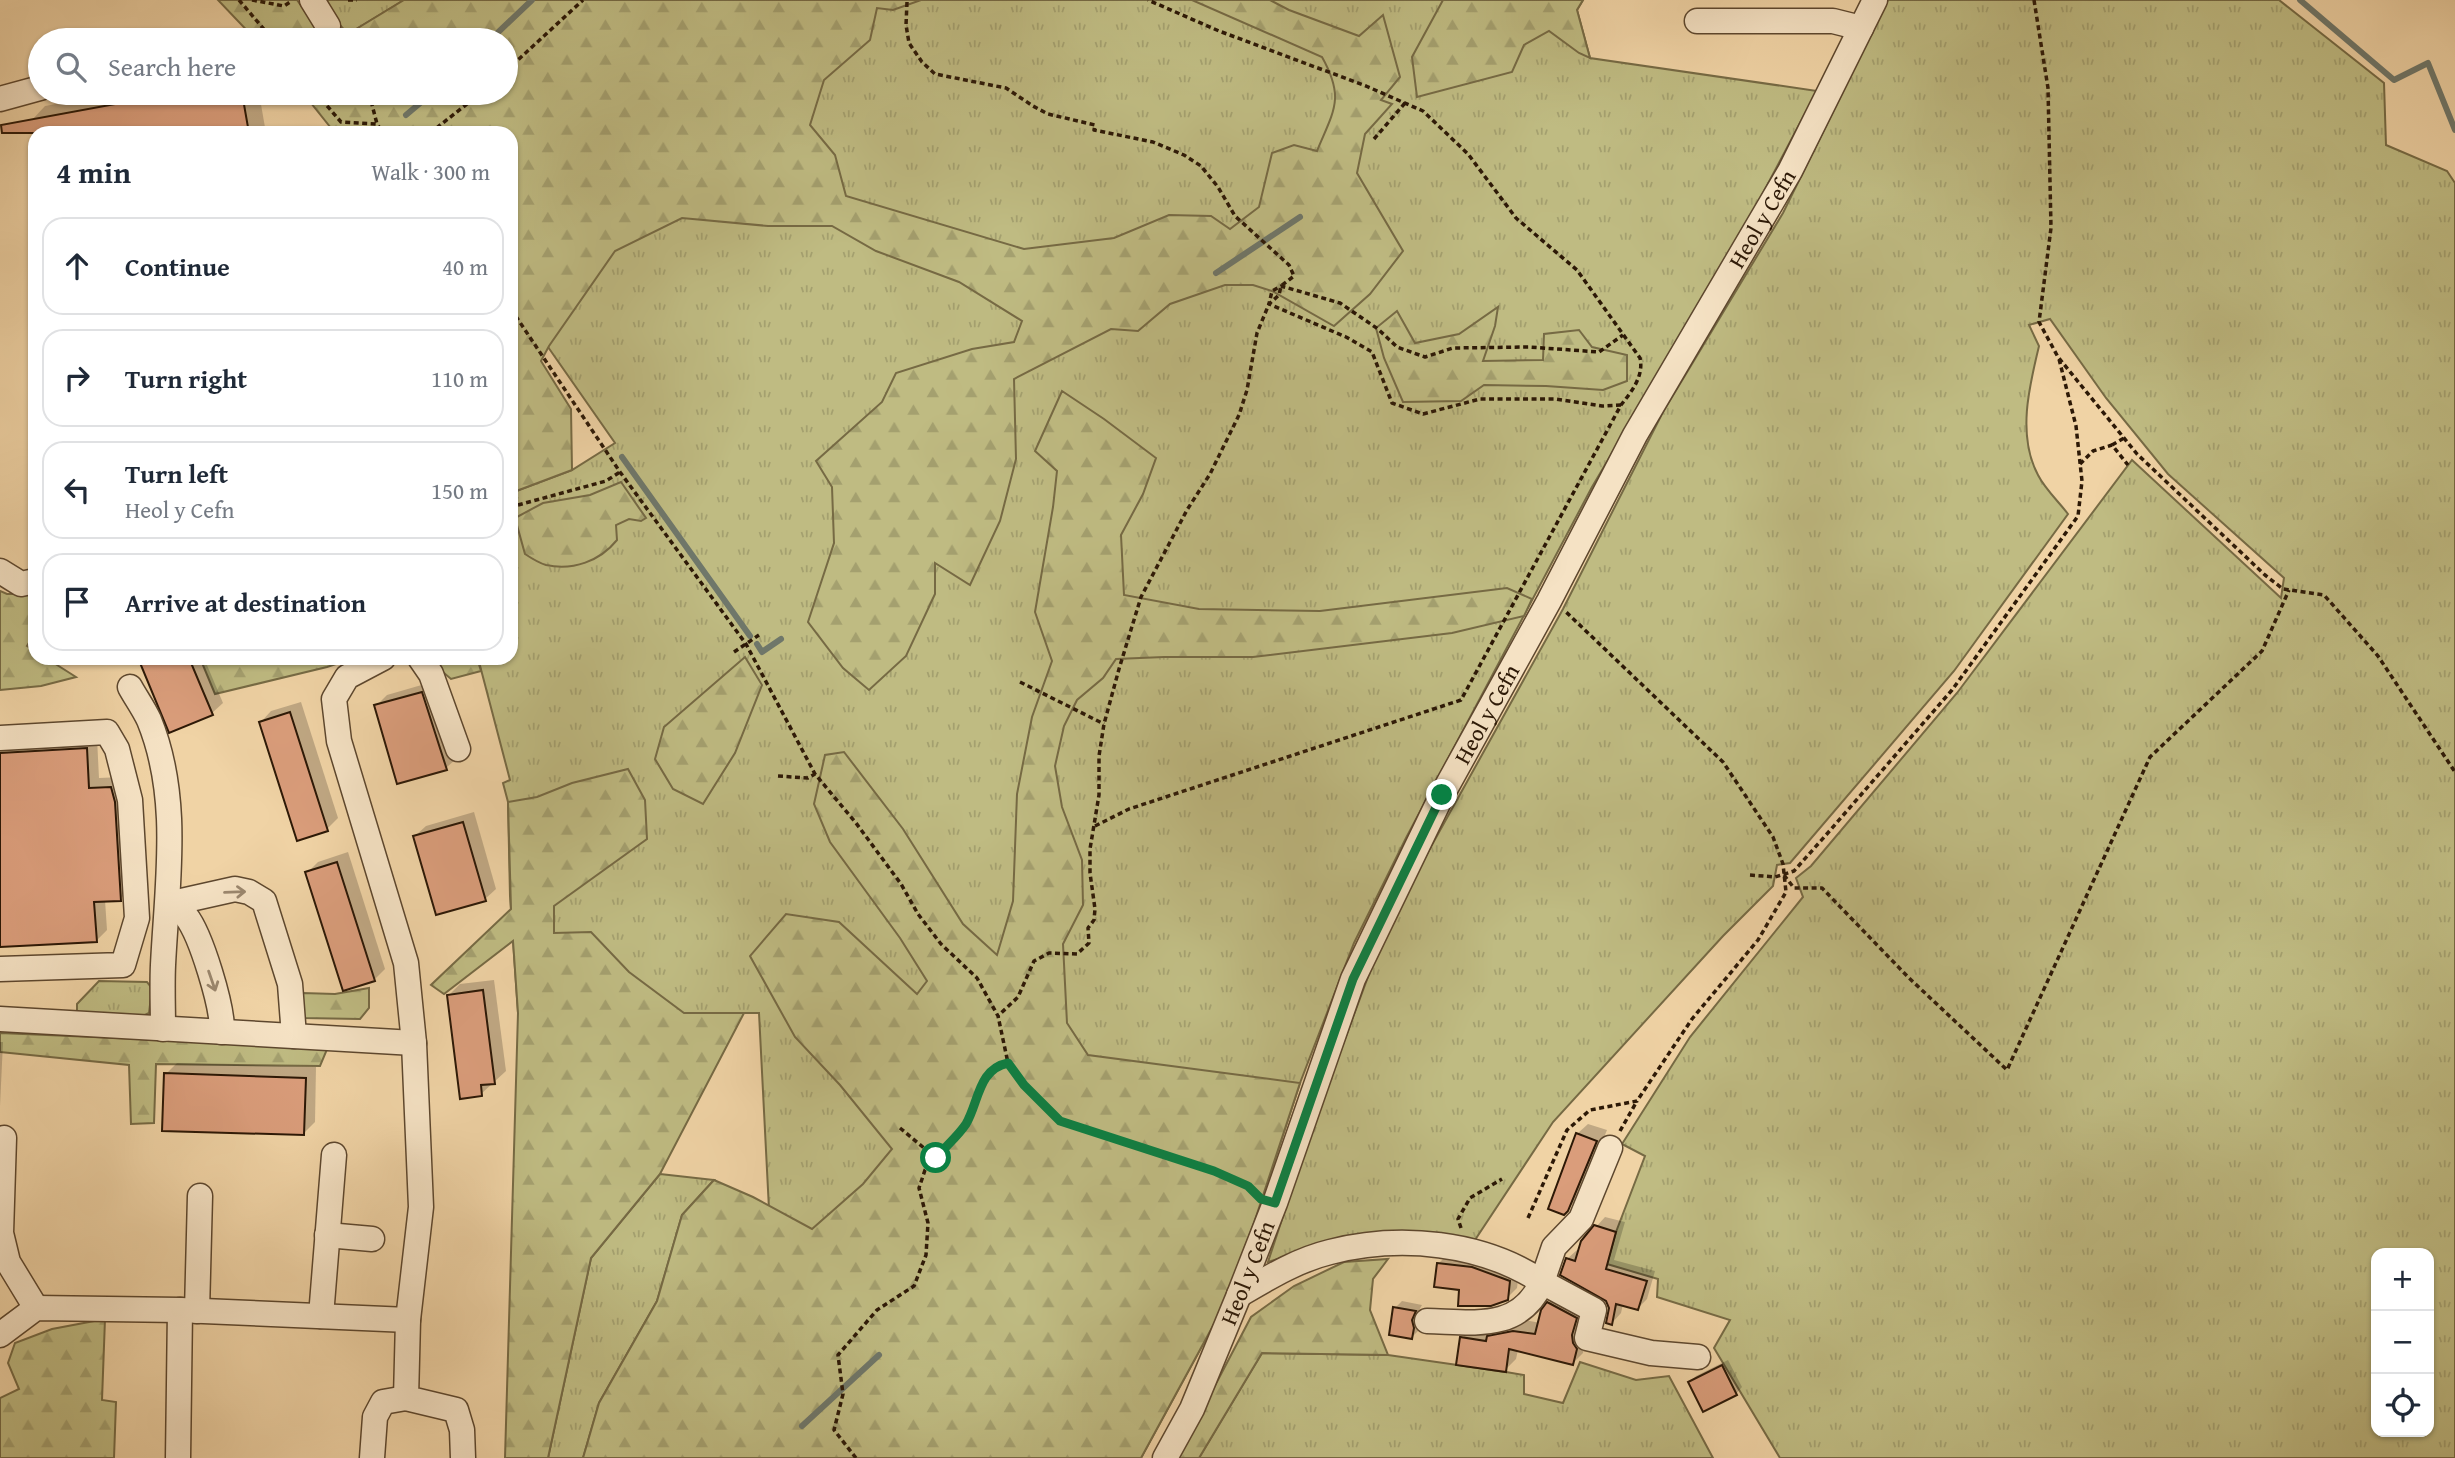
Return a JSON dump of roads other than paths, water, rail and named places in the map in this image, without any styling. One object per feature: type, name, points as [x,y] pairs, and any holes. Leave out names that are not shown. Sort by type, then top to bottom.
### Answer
[{"type":"street","points":[[312,0],[328,26]]},
{"type":"street","name":"Heol y Cefn","points":[[1165,1458],[1192,1409],[1239,1296],[1275,1203],[1353,979],[1442,795],[1549,601],[1635,435],[1790,171],[1875,0]]},
{"type":"street","points":[[1697,21],[1833,20],[1861,28]]},
{"type":"street","points":[[0,99],[28,91]]},
{"type":"street","points":[[0,571],[21,584],[28,582]]},
{"type":"street","points":[[370,665],[347,677],[334,699],[339,741],[406,963],[414,1043],[421,1207],[408,1320],[406,1398]]},
{"type":"street","points":[[425,665],[431,674],[458,749]]},
{"type":"street","points":[[130,687],[149,719],[163,768],[170,818],[163,1029]]},
{"type":"street","points":[[0,737],[107,732],[117,749],[130,800],[137,918],[123,965]]},
{"type":"street","points":[[168,904],[235,889],[249,892],[264,901],[290,984],[294,1036]]},
{"type":"street","points":[[168,904],[184,913],[193,927],[220,1002],[222,1032]]},
{"type":"street","points":[[0,970],[163,966]]},
{"type":"street","points":[[0,1019],[414,1043]]},
{"type":"street","points":[[4,1138],[1,1233],[8,1262],[36,1308]]},
{"type":"street","points":[[1427,1321],[1493,1322],[1511,1317],[1526,1307],[1542,1282],[1540,1234],[1581,1219],[1610,1148]]},
{"type":"street","points":[[321,1316],[334,1155]]},
{"type":"street","points":[[178,1458],[188,1310],[200,1196]]},
{"type":"street","points":[[327,1236],[372,1239]]},
{"type":"street","points":[[1239,1296],[1304,1261],[1330,1252],[1387,1244],[1418,1244],[1476,1252],[1512,1264],[1594,1310],[1587,1338],[1650,1353],[1698,1357]]},
{"type":"street","points":[[0,1335],[36,1308],[188,1310],[408,1320]]},
{"type":"street","points":[[372,1458],[375,1417],[383,1402],[406,1398],[456,1410],[462,1430],[463,1458]]},
{"type":"waterway","points":[[503,28],[532,0]]},
{"type":"waterway","points":[[2300,0],[2394,80],[2428,63],[2455,130]]},
{"type":"waterway","points":[[406,115],[418,105]]},
{"type":"waterway","points":[[1216,273],[1300,217]]},
{"type":"waterway","points":[[622,457],[750,636]]},
{"type":"waterway","points":[[757,644],[762,652],[781,639]]},
{"type":"waterway","points":[[802,1426],[879,1355]]}]
